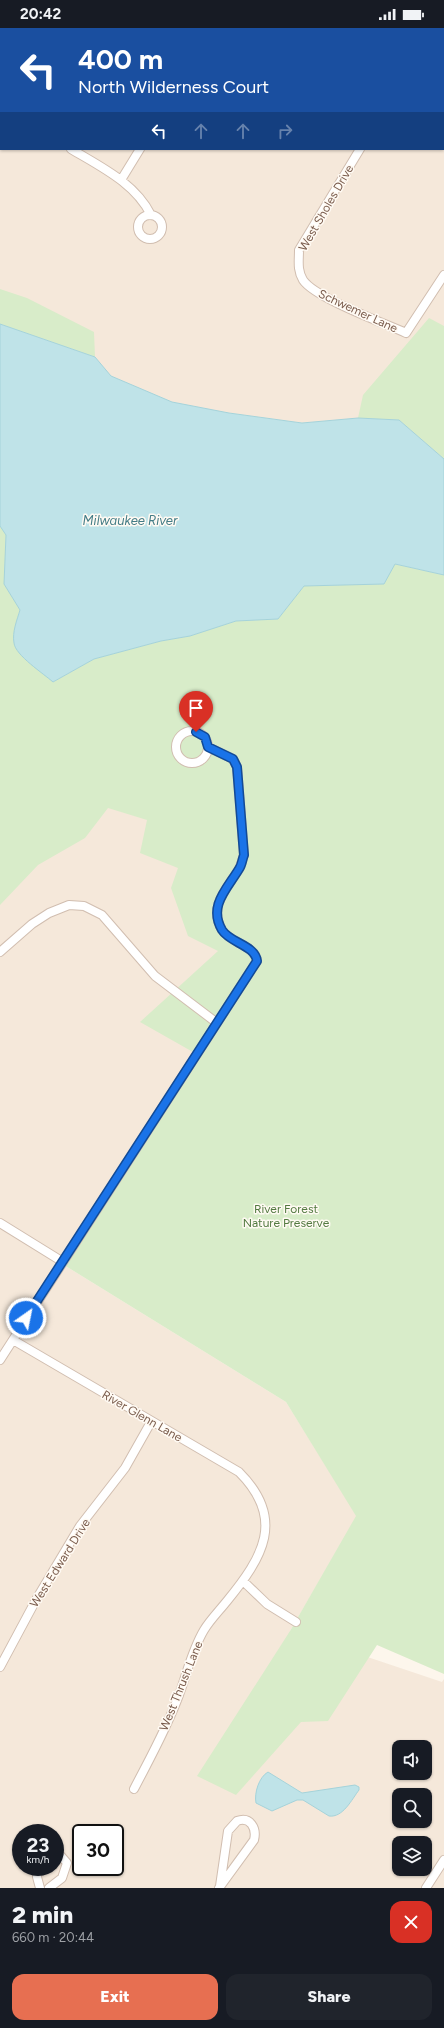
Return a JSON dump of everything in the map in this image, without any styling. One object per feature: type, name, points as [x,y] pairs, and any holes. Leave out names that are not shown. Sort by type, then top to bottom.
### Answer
[{"type":"street","points":[[73,150],[121,180],[142,198],[151,215]]},
{"type":"street","points":[[121,180],[139,150]]},
{"type":"street","name":"West Sholes Drive","points":[[298,268],[299,250],[359,150]]},
{"type":"street","name":"Schwemer Lane","points":[[298,268],[304,280],[317,293],[406,333],[444,275]]},
{"type":"street","points":[[0,1360],[256,965],[257,961],[255,955],[222,931],[218,920],[216,907],[220,897],[240,868],[244,855],[237,767],[233,759],[208,747]]},
{"type":"street","points":[[0,952],[32,924],[49,913],[69,905],[84,906],[102,915],[155,976],[217,1023]]},
{"type":"street","points":[[0,1223],[63,1262]]},
{"type":"street","name":"River Glenn Lane","points":[[13,1340],[151,1422],[240,1472],[252,1485],[262,1502]]},
{"type":"street","name":"West Edward Drive","points":[[0,1667],[37,1598],[80,1526],[125,1468],[151,1422]]},
{"type":"street","name":"West Thrush Lane","points":[[134,1788],[165,1730],[179,1695],[190,1660],[204,1630],[243,1582],[260,1555],[266,1518],[262,1502]]},
{"type":"street","points":[[243,1582],[267,1604],[296,1622]]},
{"type":"street","points":[[247,1820],[253,1825],[256,1832],[254,1840],[219,1887],[228,1831],[236,1821],[247,1820]]},
{"type":"street","points":[[64,1860],[67,1863],[64,1872]]},
{"type":"street","points":[[426,1888],[444,1860]]},
{"type":"street","points":[[37,1876],[40,1888]]},
{"type":"street","points":[[49,1888],[63,1876]]},
{"type":"shaded area","points":[[0,150],[444,150],[444,459],[399,420],[358,418],[302,423],[229,413],[172,402],[111,376],[95,357],[0,324]]},
{"type":"shaded area","points":[[0,526],[20,610],[15,627],[53,682],[236,621],[394,564],[444,575],[197,1047],[53,1269],[59,1273],[64,1265],[286,1402],[357,1516],[290,1631],[442,1682],[444,1679],[444,1888],[0,1888]]},
{"type":"green space","points":[[0,289],[27,298],[94,332],[95,357],[0,324]]},
{"type":"green space","points":[[429,318],[444,326],[444,459],[399,420],[358,418],[363,395]]},
{"type":"green space","name":"River Forest Nature Preserve","points":[[0,525],[6,535],[4,584],[20,610],[15,627],[53,682],[94,659],[161,641],[190,636],[236,621],[278,619],[304,586],[384,584],[394,564],[444,575],[444,1674],[377,1645],[328,1721],[301,1722],[236,1795],[197,1776],[290,1631],[356,1516],[286,1402],[64,1265],[200,1056],[140,1022],[218,951],[188,936],[171,888],[178,868],[140,853],[147,820],[108,808],[85,838],[38,865],[0,905]]},
{"type":"water","name":"Milwaukee River","points":[[0,324],[95,357],[111,376],[172,402],[229,413],[302,423],[358,418],[399,420],[444,459],[444,575],[395,564],[384,584],[304,586],[278,619],[236,621],[190,636],[161,641],[94,659],[53,682],[24,659],[16,648],[14,643],[14,635],[20,610],[4,584],[6,535],[0,526]]},
{"type":"water","points":[[268,1772],[302,1793],[355,1785],[359,1787],[359,1790],[347,1807],[339,1814],[334,1816],[329,1816],[303,1800],[297,1800],[272,1811],[256,1803],[257,1790],[260,1781]]},
{"type":"route","points":[[26,1318],[256,965],[257,958],[252,951],[230,938],[222,931],[218,920],[216,907],[222,892],[240,868],[244,855],[237,767],[233,759],[208,747],[208,742],[205,737],[196,732]]}]
